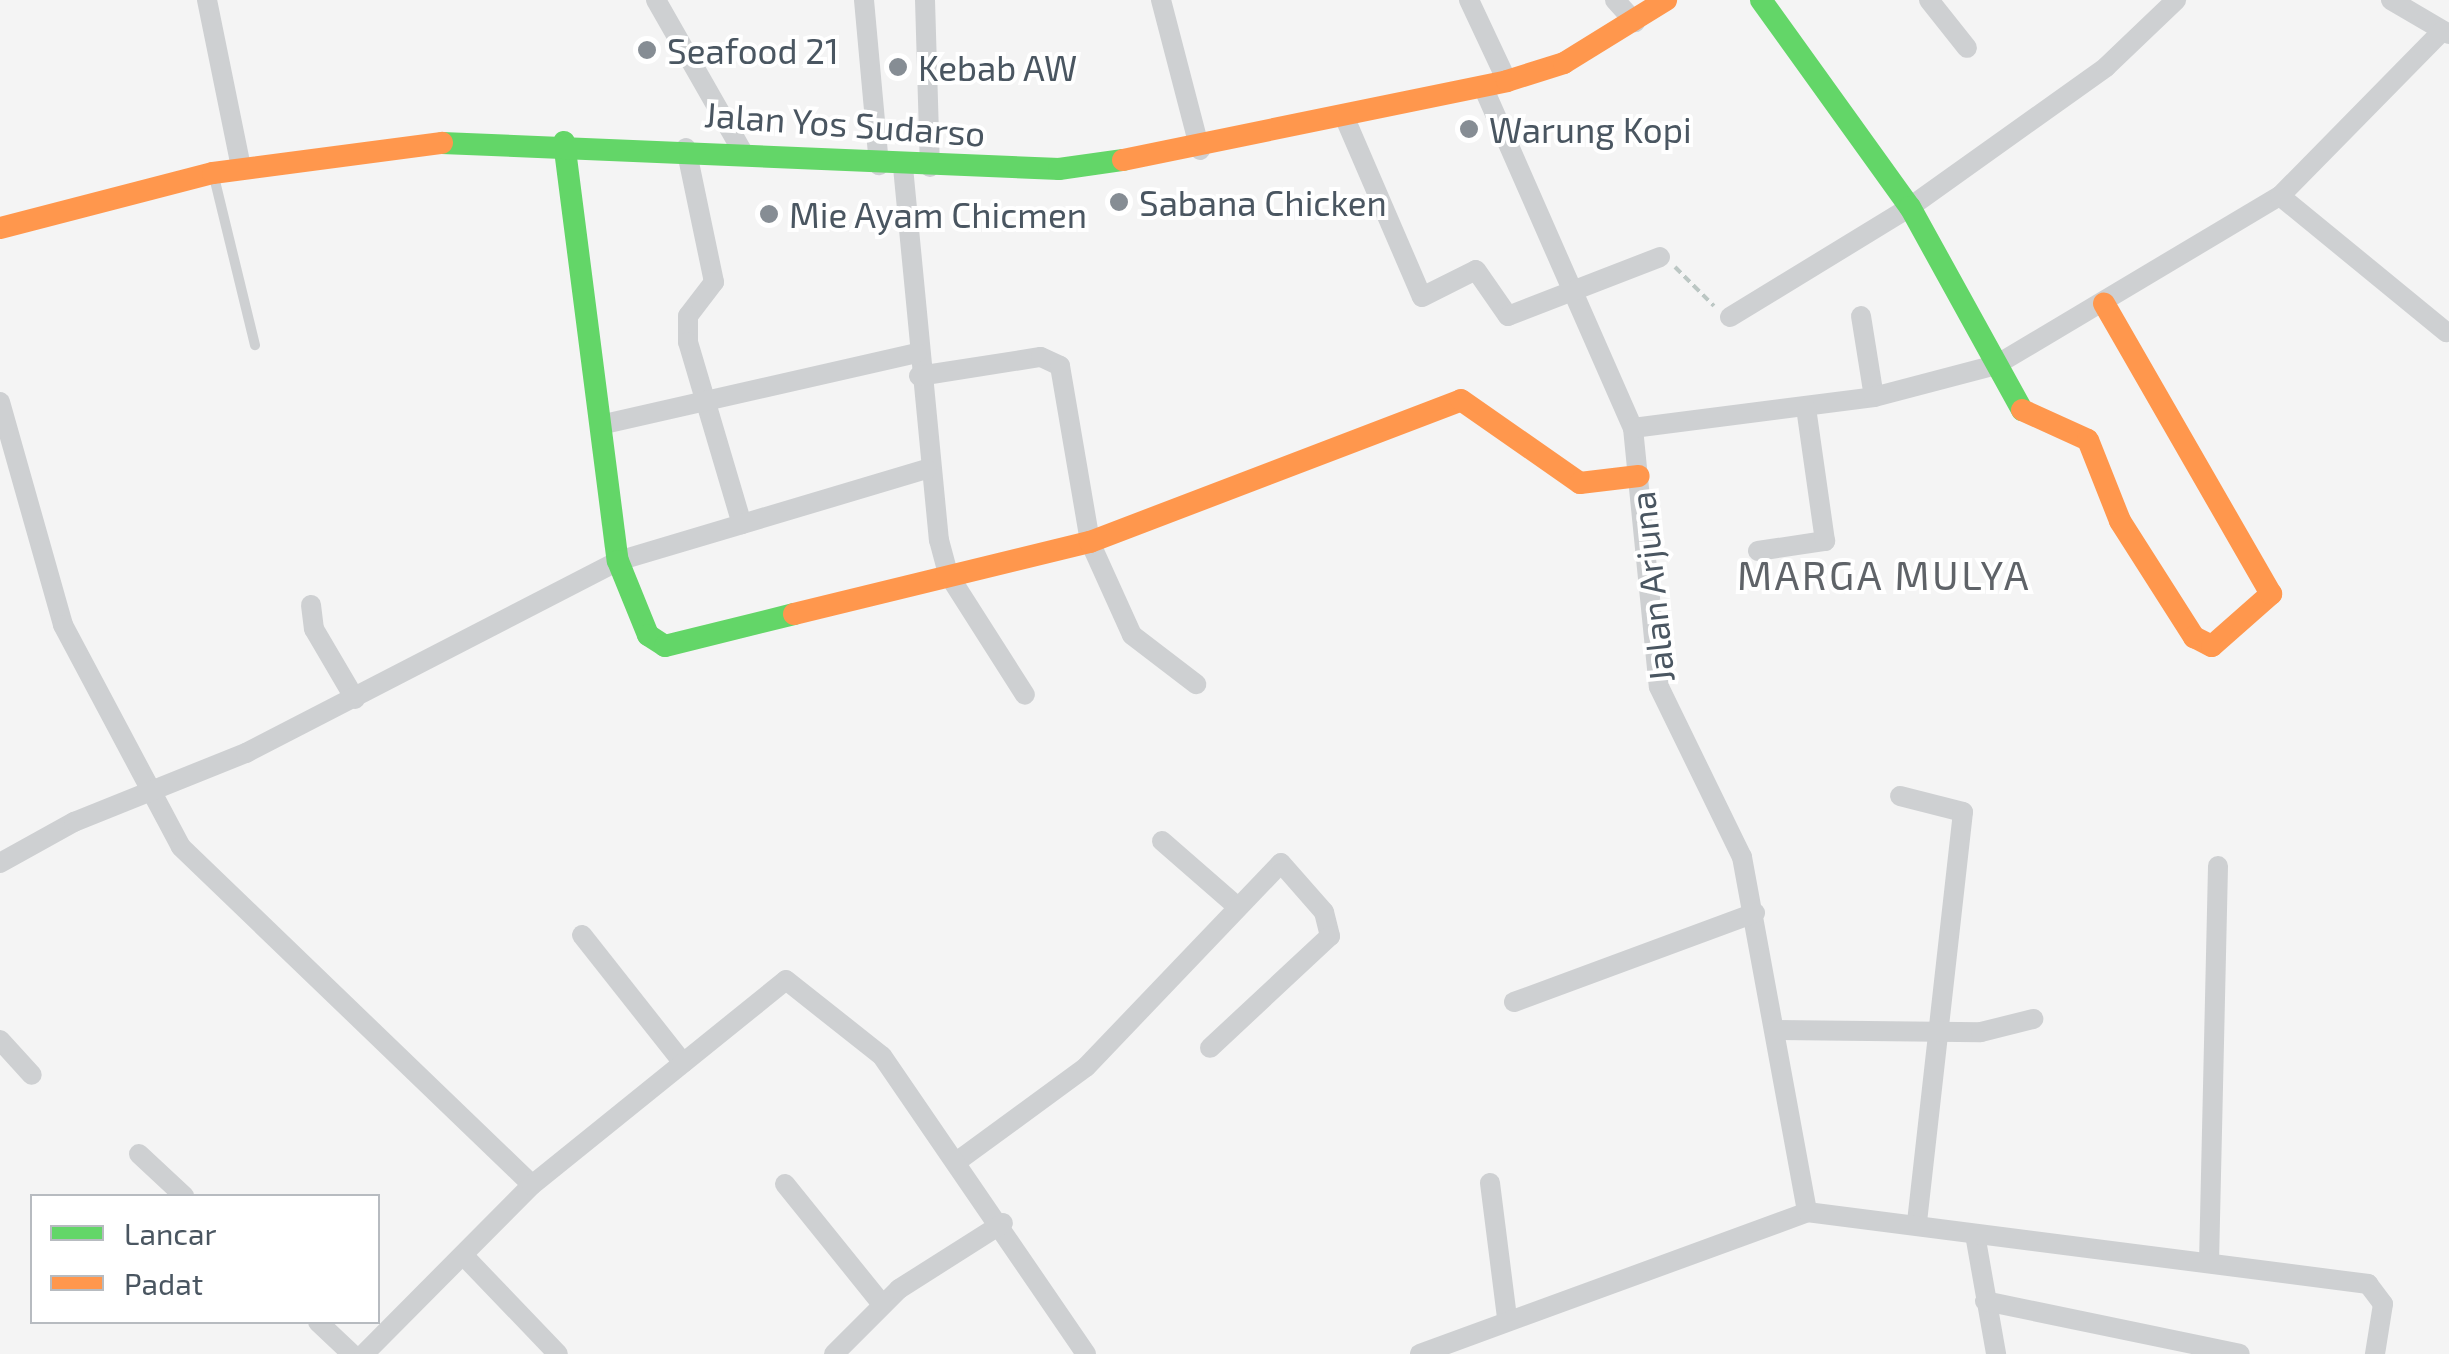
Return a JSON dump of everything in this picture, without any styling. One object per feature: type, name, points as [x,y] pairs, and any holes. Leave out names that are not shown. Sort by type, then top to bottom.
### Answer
[{"type":"main road","name":"Jalan Yos Sudarso","points":[[0,228],[242,167],[411,144],[564,142],[742,151],[903,167],[1059,169],[1200,150],[1347,123],[1484,89],[1635,22],[1666,0]]},
{"type":"main road","points":[[1760,0],[1910,207],[2034,427],[2088,440],[2141,554],[2194,637],[2217,644],[2271,594],[2104,304]]},
{"type":"main road","points":[[564,142],[618,560],[648,635],[665,646],[1090,542],[1461,400],[1580,483],[1639,476]]},
{"type":"street","points":[[207,0],[242,167]]},
{"type":"street","points":[[656,0],[742,151]]},
{"type":"street","points":[[864,0],[879,165]]},
{"type":"street","points":[[925,0],[930,167]]},
{"type":"street","points":[[1161,0],[1200,150]]},
{"type":"street","points":[[1470,0],[1507,81]]},
{"type":"street","points":[[1615,0],[1635,22]]},
{"type":"street","points":[[1928,0],[1967,48]]},
{"type":"street","points":[[1730,317],[1910,207],[2106,67],[2176,0]]},
{"type":"street","points":[[1633,428],[1806,408],[1874,396],[1996,365],[2280,196],[2445,33],[2391,0]]},
{"type":"street","name":"Jalan Arjuna","points":[[1484,89],[1633,428],[1660,687],[1728,825],[1755,913],[1806,1212]]},
{"type":"street","points":[[1347,123],[1419,295],[1476,270],[1503,316],[1660,257]]},
{"type":"street","points":[[686,148],[714,282],[686,324],[700,401],[742,524]]},
{"type":"street","points":[[903,167],[927,469],[948,574],[1024,694]]},
{"type":"street","points":[[2280,196],[2446,332]]},
{"type":"street","points":[[1861,316],[1874,396]]},
{"type":"street","points":[[600,425],[917,354]]},
{"type":"street","points":[[919,376],[1041,357],[1060,366],[1090,542],[1132,634],[1196,684]]},
{"type":"street","points":[[0,402],[56,607],[150,791],[200,872],[387,1037],[532,1185]]},
{"type":"street","points":[[1758,551],[1825,542],[1806,408]]},
{"type":"street","points":[[0,863],[355,699],[618,560],[927,469]]},
{"type":"street","points":[[311,605],[314,629],[355,699]]},
{"type":"street","points":[[1900,796],[1964,812],[1933,1033],[1917,1224]]},
{"type":"street","points":[[1162,841],[1234,903]]},
{"type":"street","points":[[959,1160],[1086,1067],[1234,903],[1281,863],[1324,912],[1330,936],[1210,1048]]},
{"type":"street","points":[[2209,1263],[2218,866]]},
{"type":"street","points":[[1514,1002],[1755,913]]},
{"type":"street","points":[[582,935],[684,1064]]},
{"type":"street","points":[[364,1354],[532,1185],[684,1064],[754,998],[794,980],[874,1048],[1003,1223],[1086,1354]]},
{"type":"street","points":[[1777,1030],[1933,1033],[2033,1019]]},
{"type":"street","points":[[0,1040],[32,1075]]},
{"type":"street","points":[[139,1154],[182,1194]]},
{"type":"street","points":[[785,1184],[882,1304]]},
{"type":"street","points":[[1490,1184],[1507,1317]]},
{"type":"street","points":[[1430,1351],[1507,1317],[1679,1265],[1806,1212],[1917,1224],[1976,1240],[2209,1263],[2368,1284],[2383,1304],[2375,1354]]},
{"type":"street","points":[[834,1354],[882,1304],[1003,1223]]},
{"type":"street","points":[[1976,1240],[1996,1354]]},
{"type":"street","points":[[463,1254],[558,1354]]},
{"type":"street","points":[[1985,1301],[2240,1354]]},
{"type":"street","points":[[320,1324],[352,1354]]},
{"type":"lane","points":[[213,173],[255,345]]},
{"type":"path","points":[[1660,257],[1730,317]]},
{"type":"traffic: fast","points":[[1761,0],[1910,207],[2022,410]]},
{"type":"traffic: fast","points":[[564,142],[618,561],[648,635],[665,646],[794,614]]},
{"type":"traffic: fast","points":[[442,143],[1059,169],[1123,160]]},
{"type":"traffic: slow","points":[[1123,160],[1507,81],[1564,63],[1666,0]]},
{"type":"traffic: slow","points":[[0,228],[213,173],[442,143]]},
{"type":"traffic: slow","points":[[2022,410],[2088,440],[2120,521],[2194,637],[2212,646],[2271,594],[2104,304]]},
{"type":"traffic: slow","points":[[794,614],[1090,542],[1461,400],[1580,483],[1639,476]]},
{"type":"place","name":"Seafood 21","points":[[647,50]]},
{"type":"place","name":"Kebab AW","points":[[898,67]]},
{"type":"place","name":"Warung Kopi","points":[[1469,129]]},
{"type":"place","name":"Sabana Chicken","points":[[1119,202]]},
{"type":"place","name":"Mie Ayam Chicmen","points":[[769,214]]},
{"type":"district","name":"MARGA MULYA","points":[[1884,574]]}]
